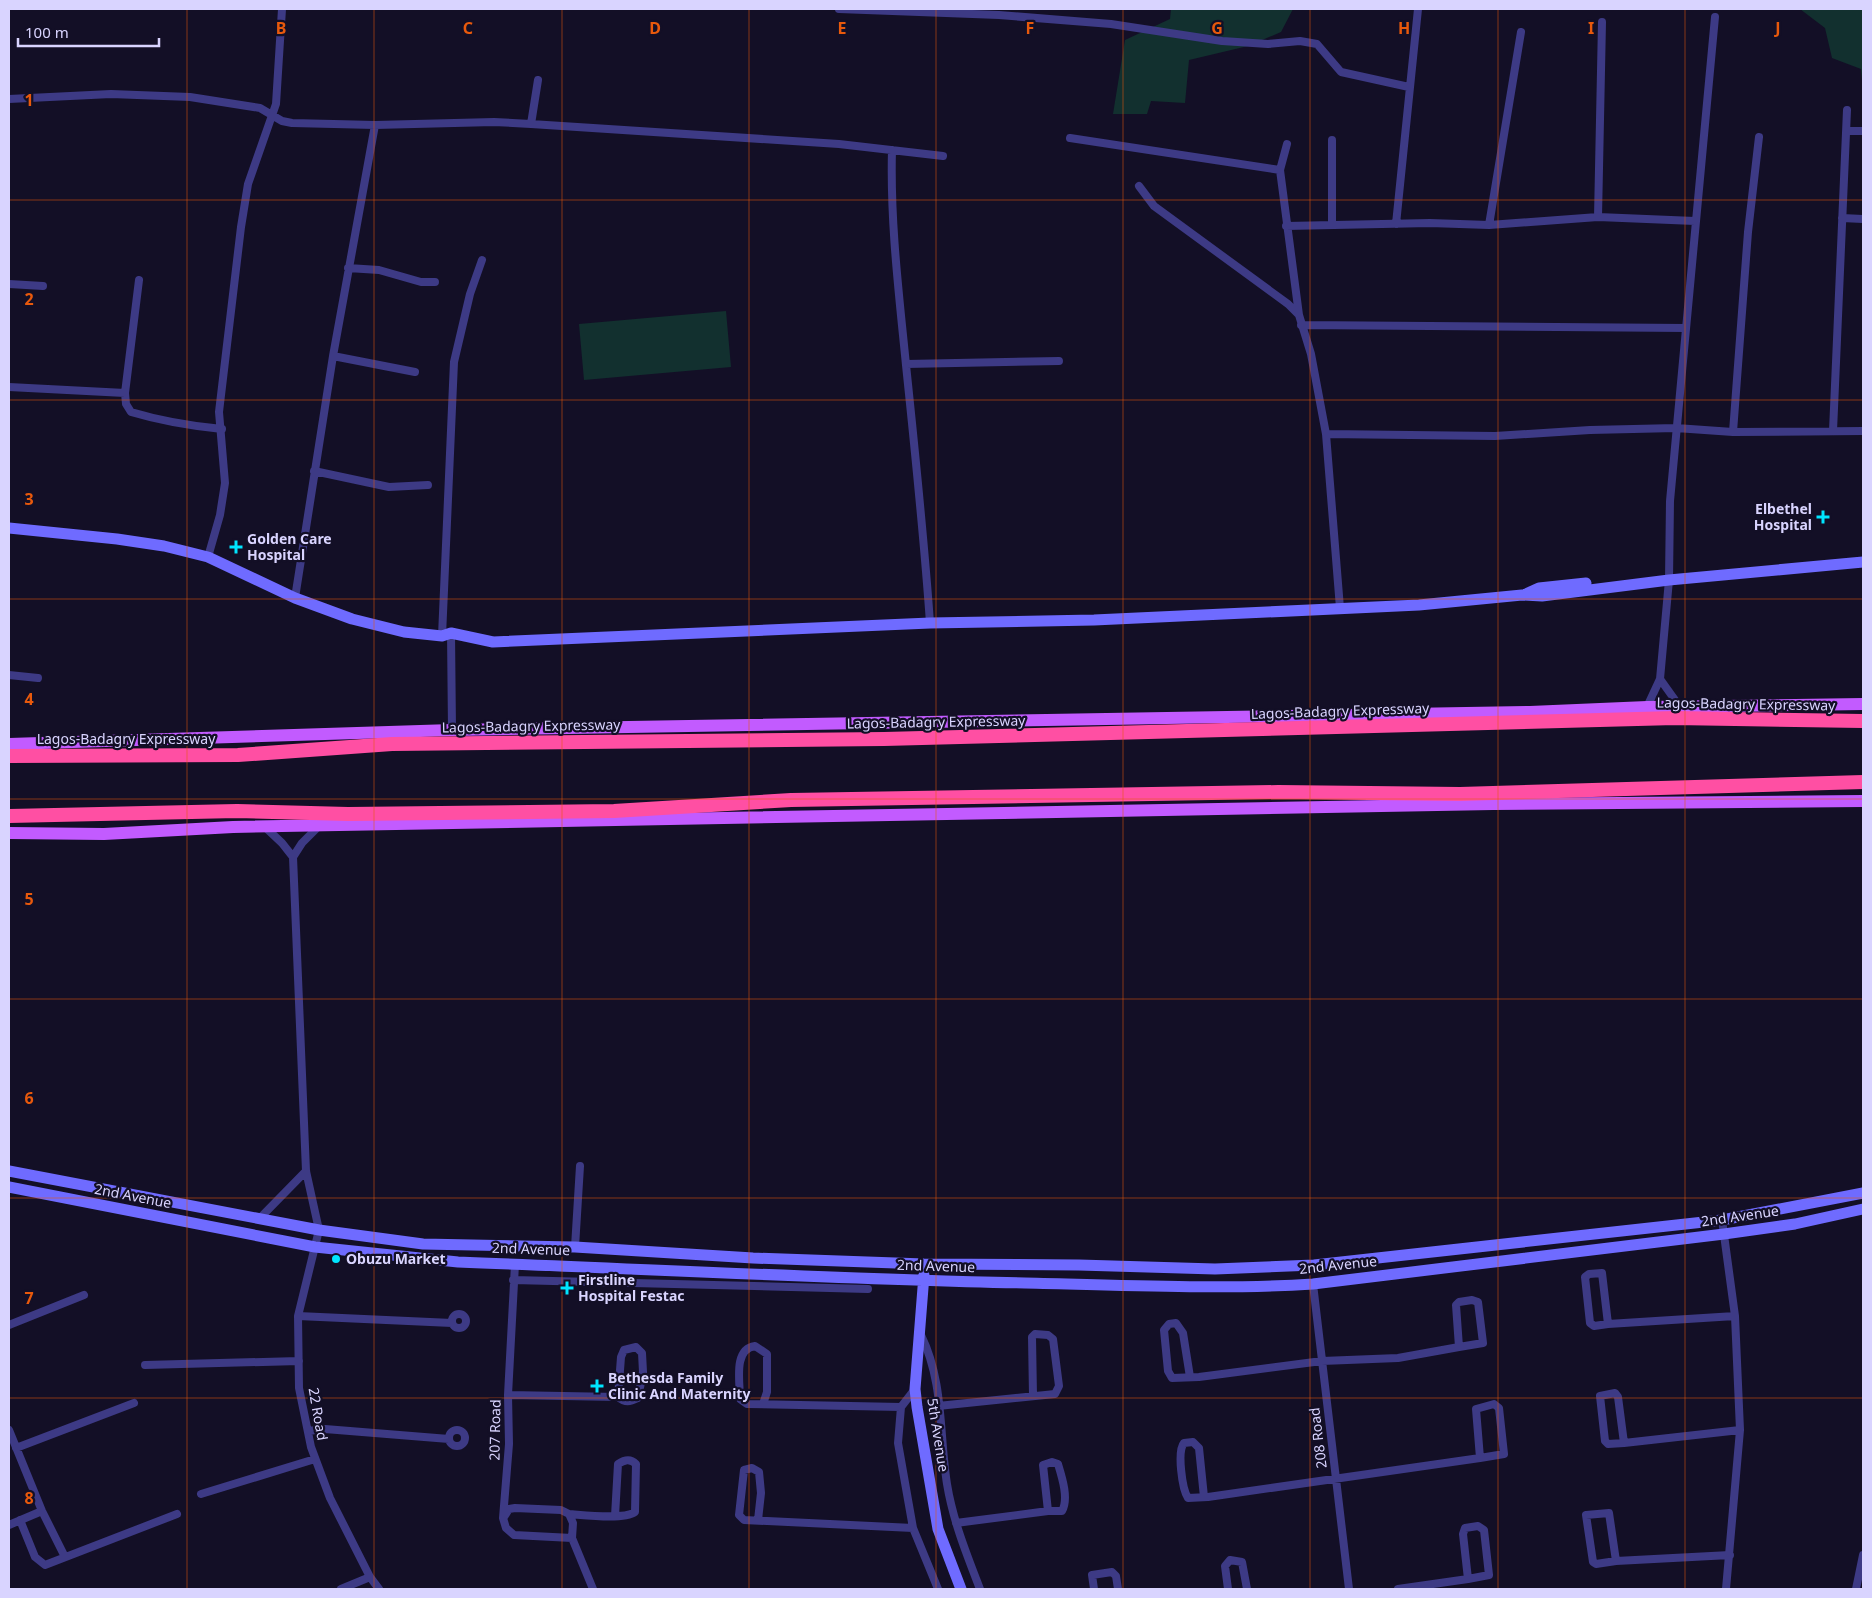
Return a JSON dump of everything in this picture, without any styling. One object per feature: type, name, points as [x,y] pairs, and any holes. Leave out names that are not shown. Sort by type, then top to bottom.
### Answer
[{"type":"highway","name":"Lagos-Badagry Expressway","points":[[9,756],[238,755],[392,744],[884,739],[1675,718],[1863,721]]},
{"type":"highway","points":[[9,816],[237,812],[348,814],[614,811],[801,800],[1278,792],[1460,794],[1863,782]]},
{"type":"main road","name":"Lagos-Badagry Expressway","points":[[9,744],[452,730],[1538,712],[1647,707],[1863,704]]},
{"type":"main road","points":[[9,833],[104,834],[265,827],[1493,804],[1863,801]]},
{"type":"street","points":[[208,557],[220,515],[225,483],[219,412],[248,184],[277,96],[282,9]]},
{"type":"street","points":[[839,9],[999,15],[1111,24],[1222,41],[1268,44],[1300,41],[1317,44],[1341,72],[1409,87]]},
{"type":"street","points":[[1396,224],[1418,9]]},
{"type":"street","points":[[1647,707],[1660,679],[1669,577],[1670,500],[1715,17]]},
{"type":"street","points":[[1598,217],[1602,22]]},
{"type":"street","points":[[1489,226],[1521,32]]},
{"type":"street","points":[[532,124],[538,80]]},
{"type":"street","points":[[9,99],[110,94],[190,97],[260,108],[292,123],[375,125],[494,122],[892,150],[943,156]]},
{"type":"street","points":[[1833,431],[1847,110]]},
{"type":"street","points":[[295,598],[333,356],[375,125]]},
{"type":"street","points":[[1846,131],[1863,131]]},
{"type":"street","points":[[1733,432],[1748,232],[1759,137]]},
{"type":"street","points":[[1070,138],[1280,170]]},
{"type":"street","points":[[1332,140],[1332,224]]},
{"type":"street","points":[[1287,144],[1280,170],[1286,226],[1299,315],[1311,354],[1326,434],[1340,608]]},
{"type":"street","points":[[892,150],[891,175],[896,245],[906,364],[926,555],[930,623]]},
{"type":"street","points":[[1139,186],[1154,206],[1288,304],[1299,315]]},
{"type":"street","points":[[1286,226],[1396,224],[1489,226],[1598,217],[1695,221]]},
{"type":"street","points":[[1842,218],[1863,219]]},
{"type":"street","points":[[452,730],[446,635],[454,362],[470,294],[482,260]]},
{"type":"street","points":[[348,268],[379,270],[421,282],[435,282]]},
{"type":"street","points":[[139,280],[125,393],[126,404],[131,412],[172,423],[222,430]]},
{"type":"street","points":[[9,284],[43,286]]},
{"type":"street","points":[[1301,325],[1686,328]]},
{"type":"street","points":[[333,356],[415,372]]},
{"type":"street","points":[[906,364],[1059,361]]},
{"type":"street","points":[[9,387],[125,393]]},
{"type":"street","points":[[1326,434],[1496,436],[1590,430],[1676,428],[1733,432],[1863,431]]},
{"type":"street","points":[[314,471],[389,487],[428,485]]},
{"type":"street","points":[[9,528],[117,539],[164,546],[208,557],[295,598],[377,626],[404,632],[446,635],[493,642],[930,623],[1094,620],[1419,605],[1522,595],[1542,596],[1669,577],[1863,555]]},
{"type":"street","points":[[1669,577],[1863,562]]},
{"type":"street","points":[[9,675],[38,678]]},
{"type":"street","points":[[1660,679],[1680,707]]},
{"type":"street","points":[[319,1230],[306,1171],[293,857],[302,843],[320,826]]},
{"type":"street","points":[[265,827],[282,843],[293,857]]},
{"type":"street","points":[[575,1247],[580,1166]]},
{"type":"street","name":"2nd Avenue","points":[[9,1170],[319,1230],[423,1244],[575,1247],[752,1258],[924,1264],[1215,1269],[1314,1265],[1722,1220],[1863,1193]]},
{"type":"street","points":[[259,1218],[306,1171]]},
{"type":"street","name":"2nd Avenue","points":[[9,1187],[315,1247],[385,1256],[515,1264],[924,1281],[1196,1286],[1313,1284],[1724,1234],[1794,1224],[1863,1208]]},
{"type":"street","points":[[1722,1220],[1735,1316],[1740,1430],[1726,1589]]},
{"type":"street","name":"22 Road","points":[[319,1230],[298,1316],[300,1388],[315,1459],[330,1498],[370,1577],[379,1589]]},
{"type":"street","name":"207 Road","points":[[503,1518],[509,1444],[508,1395],[515,1264]]},
{"type":"street","name":"5th Avenue","points":[[924,1264],[915,1389],[938,1529],[960,1589]]},
{"type":"street","points":[[1608,1324],[1604,1276],[1602,1274],[1586,1275],[1590,1323],[1594,1326],[1735,1316]]},
{"type":"street","points":[[513,1280],[868,1289]]},
{"type":"street","name":"208 Road","points":[[1313,1284],[1349,1589]]},
{"type":"street","points":[[9,1325],[84,1295]]},
{"type":"street","points":[[1190,1377],[1183,1333],[1176,1323],[1169,1324],[1164,1330],[1169,1374],[1172,1378],[1190,1377],[1322,1361],[1398,1358],[1483,1343],[1478,1302],[1476,1300],[1459,1302],[1456,1305],[1460,1347]]},
{"type":"street","points":[[298,1316],[452,1323]]},
{"type":"street","points":[[919,1332],[935,1370],[947,1484],[956,1523],[980,1589]]},
{"type":"street","points":[[938,1406],[1055,1394],[1058,1391],[1053,1339],[1048,1335],[1035,1334],[1032,1337],[1033,1396]]},
{"type":"street","points":[[763,1404],[767,1392],[767,1354],[755,1346],[750,1347],[742,1354],[740,1361],[740,1399],[747,1404],[901,1407]]},
{"type":"street","points":[[508,1395],[618,1397],[622,1401],[631,1402],[638,1398],[642,1389],[642,1353],[636,1347],[624,1350],[621,1357],[618,1397]]},
{"type":"street","points":[[145,1366],[299,1361]]},
{"type":"street","points":[[915,1389],[901,1407],[898,1443],[913,1528],[938,1589]]},
{"type":"street","points":[[1624,1442],[1617,1394],[1601,1394],[1605,1441],[1608,1444],[1740,1430]]},
{"type":"street","points":[[16,1448],[134,1403]]},
{"type":"street","points":[[1204,1497],[1199,1448],[1193,1442],[1184,1443],[1180,1450],[1184,1491],[1188,1498],[1204,1497],[1480,1458],[1504,1454],[1499,1408],[1494,1404],[1476,1409],[1480,1458]]},
{"type":"street","points":[[308,1431],[325,1429],[449,1439]]},
{"type":"street","points":[[9,1430],[42,1511],[65,1557]]},
{"type":"street","points":[[201,1494],[315,1459]]},
{"type":"street","points":[[572,1538],[514,1535],[506,1528],[503,1518],[509,1509],[515,1508],[561,1510],[569,1514],[614,1516],[630,1515],[635,1512],[636,1464],[633,1461],[624,1460],[618,1464],[614,1516]]},
{"type":"street","points":[[956,1523],[1048,1511],[1062,1511],[1064,1508],[1063,1479],[1058,1464],[1052,1462],[1043,1464],[1048,1511]]},
{"type":"street","points":[[758,1520],[761,1493],[760,1472],[752,1468],[744,1470],[739,1515],[749,1522],[758,1520],[913,1528]]},
{"type":"street","points":[[9,1525],[42,1511]]},
{"type":"street","points":[[1616,1561],[1610,1515],[1606,1512],[1588,1514],[1586,1517],[1593,1562],[1596,1564],[1616,1561],[1730,1555]]},
{"type":"street","points":[[20,1520],[35,1557],[45,1565],[176,1514]]},
{"type":"street","points":[[569,1514],[573,1523],[572,1538],[593,1589]]},
{"type":"street","points":[[1398,1589],[1468,1580],[1489,1574],[1484,1530],[1482,1527],[1466,1528],[1464,1530],[1468,1580]]},
{"type":"street","points":[[1856,1589],[1863,1555]]},
{"type":"street","points":[[1228,1589],[1225,1566],[1230,1560],[1242,1562],[1247,1589]]},
{"type":"street","points":[[1094,1589],[1092,1575],[1112,1572],[1116,1576],[1118,1589]]},
{"type":"street","points":[[341,1589],[370,1577]]},
{"type":"green space","points":[[1171,9],[1293,9],[1281,32],[1248,46],[1189,60],[1185,103],[1151,101],[1147,114],[1113,114],[1125,40],[1170,19]]},
{"type":"green space","points":[[1800,9],[1863,9],[1863,91],[1861,69],[1832,58],[1825,28]]},
{"type":"green space","points":[[726,311],[731,367],[584,380],[579,324]]},
{"type":"place","name":"Elbethel Hospital","points":[[1823,517]]},
{"type":"place","name":"Golden Care Hospital","points":[[236,547]]},
{"type":"place","name":"Obuzu Market","points":[[336,1259]]},
{"type":"place","name":"Firstline Hospital Festac","points":[[567,1288]]},
{"type":"place","name":"Bethesda Family Clinic And Maternity","points":[[597,1386]]}]
